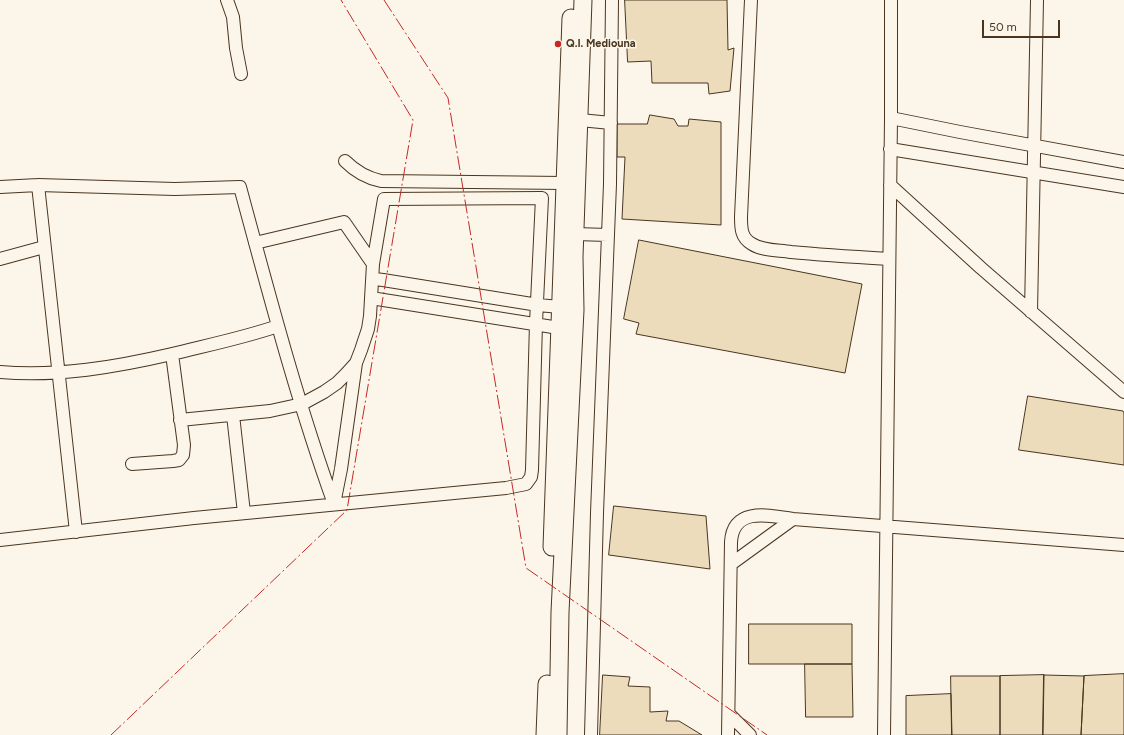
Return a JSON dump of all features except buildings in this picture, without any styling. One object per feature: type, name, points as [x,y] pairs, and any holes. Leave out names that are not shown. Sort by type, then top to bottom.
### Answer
[{"type":"highway","points":[[545,735],[564,182],[572,0]]},
{"type":"highway","points":[[558,735],[560,604],[575,310],[575,234],[583,0]]},
{"type":"street","points":[[227,0],[230,4],[233,17],[236,48],[241,74]]},
{"type":"street","points":[[591,735],[597,513],[608,234],[612,0]]},
{"type":"street","points":[[751,0],[741,218],[741,230],[743,235],[752,245],[769,249],[832,256],[889,259]]},
{"type":"street","points":[[884,735],[891,0]]},
{"type":"street","points":[[1031,312],[1037,0]]},
{"type":"street","points":[[891,118],[1124,162]]},
{"type":"street","points":[[580,120],[611,123]]},
{"type":"street","points":[[890,150],[1034,174],[1124,187]]},
{"type":"street","points":[[345,161],[355,170],[381,181],[564,182]]},
{"type":"street","points":[[0,187],[38,185],[175,189],[240,187],[278,326],[314,447],[334,504]]},
{"type":"street","points":[[38,185],[76,532]]},
{"type":"street","points":[[890,186],[1031,312],[1124,392]]},
{"type":"street","points":[[0,540],[244,513],[506,488],[519,486],[528,482],[531,477],[532,470],[536,323],[542,198],[384,199],[373,264],[368,329],[356,363],[341,469],[334,504]]},
{"type":"street","points":[[255,243],[344,222],[373,264]]},
{"type":"street","points":[[575,234],[608,234]]},
{"type":"street","points":[[0,259],[44,248]]},
{"type":"street","points":[[372,281],[375,279],[383,280],[538,305],[560,307]]},
{"type":"street","points":[[460,313],[463,293]]},
{"type":"street","points":[[371,298],[460,313],[536,323],[559,328]]},
{"type":"street","points":[[0,372],[59,373],[111,367],[223,342],[278,326]]},
{"type":"street","points":[[132,464],[173,461],[181,458],[184,452],[172,354]]},
{"type":"street","points":[[180,420],[270,411],[302,404],[337,383],[356,363]]},
{"type":"street","points":[[233,415],[244,513]]},
{"type":"street","points":[[728,735],[730,714],[731,536],[732,530],[737,523],[746,518],[757,515],[1124,545]]},
{"type":"street","points":[[730,564],[793,519]]},
{"type":"street","points":[[730,714],[750,735]]},
{"type":"power","points":[[111,735],[347,510],[413,120],[341,0]]},
{"type":"power","points":[[384,0],[448,98],[526,568],[767,735]]},
{"type":"place","name":"Q.I. Mediouna","points":[[558,44]]}]
